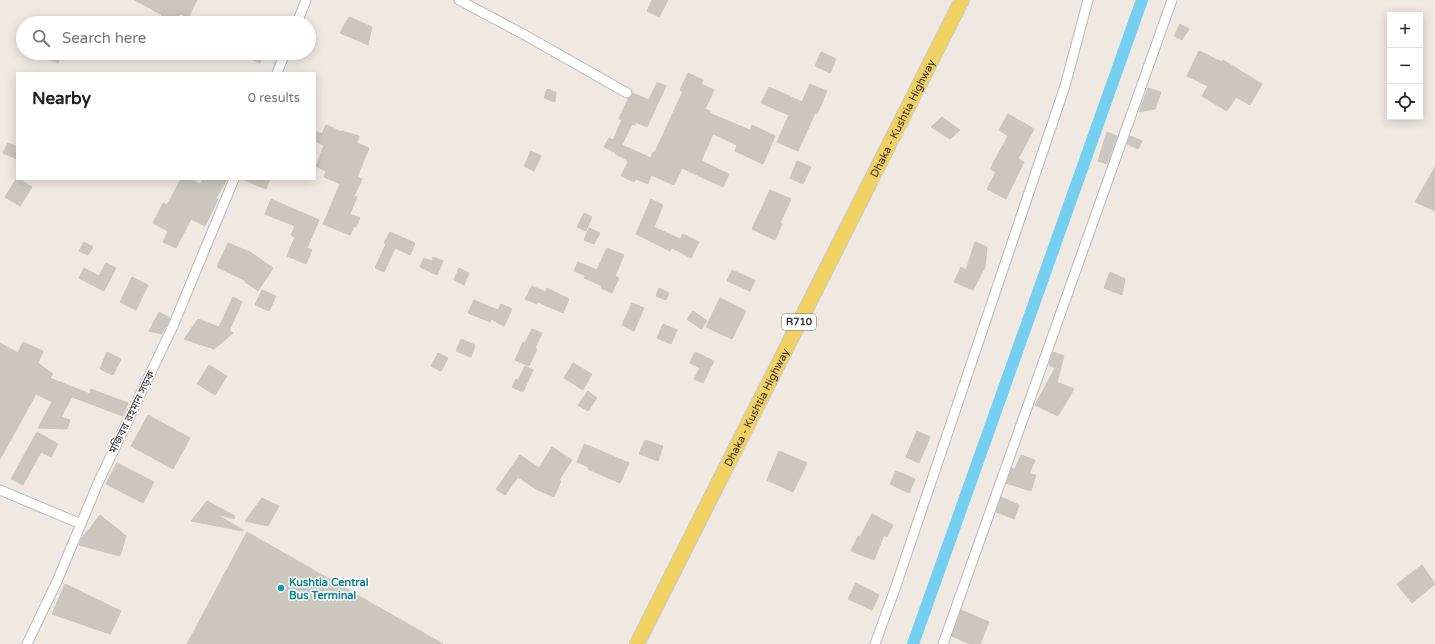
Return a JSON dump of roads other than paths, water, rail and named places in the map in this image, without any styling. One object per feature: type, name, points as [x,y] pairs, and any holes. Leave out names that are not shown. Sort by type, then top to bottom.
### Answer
[{"type":"main road","name":"Dhaka - Kushtia Highway","points":[[637,644],[962,0]]},
{"type":"street","points":[[300,16],[306,0]]},
{"type":"street","points":[[459,0],[627,93]]},
{"type":"street","points":[[875,644],[1065,86],[1088,0]]},
{"type":"street","points":[[943,644],[1172,0]]},
{"type":"street","points":[[277,72],[282,60]]},
{"type":"street","name":"মজিবর রহমান সড়ক","points":[[27,644],[58,579],[98,483],[174,326],[234,180]]},
{"type":"street","points":[[0,490],[81,524]]},
{"type":"waterway","points":[[913,644],[1142,0]]},
{"type":"place","name":"Kushtia Central Bus Terminal","points":[[281,588]]}]
